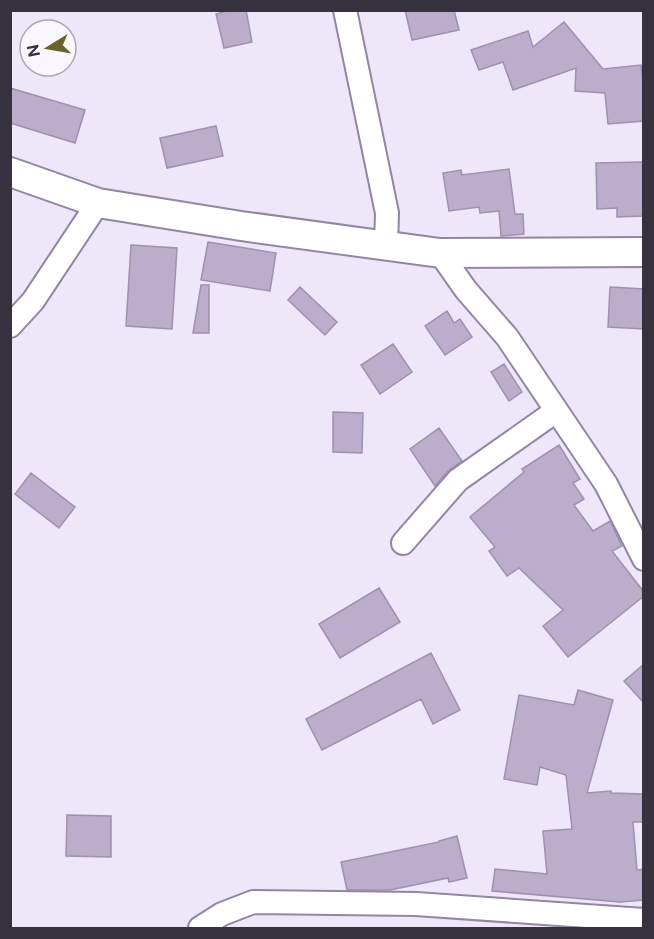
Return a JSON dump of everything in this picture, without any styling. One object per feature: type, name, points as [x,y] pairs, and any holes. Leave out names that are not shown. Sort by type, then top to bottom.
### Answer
[{"type":"street","points":[[345,10],[387,213],[386,246]]},
{"type":"street","points":[[10,172],[98,203],[241,226],[440,253],[644,252]]},
{"type":"street","points":[[10,326],[33,301],[98,203]]},
{"type":"street","points":[[440,253],[466,290],[507,337],[606,484],[644,560]]},
{"type":"street","points":[[403,543],[458,480],[556,411]]},
{"type":"street","points":[[200,928],[222,915],[253,902],[416,904],[644,920]]},
{"type":"building","points":[[230,10],[246,10],[252,42],[224,48],[216,14]]},
{"type":"building","points":[[405,10],[454,10],[459,30],[412,40]]},
{"type":"building","points":[[564,22],[603,69],[641,65],[644,121],[608,124],[605,93],[575,91],[576,68],[513,90],[503,62],[479,70],[471,50],[528,31],[533,47]]},
{"type":"building","points":[[10,88],[85,110],[75,143],[10,123]]},
{"type":"building","points":[[216,126],[223,156],[167,168],[160,138]]},
{"type":"building","points":[[644,162],[644,216],[617,217],[617,208],[597,209],[596,163]]},
{"type":"building","points":[[509,169],[515,214],[523,214],[524,234],[501,236],[499,211],[480,213],[479,207],[449,211],[443,173],[461,170],[462,175]]},
{"type":"building","points":[[208,242],[276,253],[270,291],[201,280]]},
{"type":"building","points":[[131,245],[177,248],[172,329],[126,326]]},
{"type":"building","points":[[201,285],[209,285],[209,333],[193,333]]},
{"type":"building","points":[[300,287],[337,322],[325,335],[288,300]]},
{"type":"building","points":[[610,287],[644,289],[644,329],[608,327]]},
{"type":"building","points":[[447,311],[454,323],[460,319],[472,337],[445,355],[425,326]]},
{"type":"building","points":[[393,344],[412,372],[380,394],[361,365]]},
{"type":"building","points":[[504,364],[522,392],[509,401],[491,372]]},
{"type":"building","points":[[333,412],[363,413],[362,453],[333,452]]},
{"type":"building","points":[[439,428],[462,461],[448,471],[435,486],[410,449]]},
{"type":"building","points":[[559,445],[580,479],[573,483],[584,499],[574,505],[593,531],[610,521],[622,546],[612,551],[644,592],[644,596],[568,657],[543,626],[563,610],[519,568],[507,576],[489,551],[495,547],[470,517],[524,472],[522,469]]},
{"type":"building","points":[[31,473],[75,507],[59,528],[15,494]]},
{"type":"building","points":[[379,588],[400,622],[340,658],[319,624]]},
{"type":"building","points":[[431,653],[460,710],[433,724],[421,699],[322,750],[306,719]]},
{"type":"building","points":[[644,664],[644,703],[624,681]]},
{"type":"building","points":[[578,690],[613,700],[587,793],[611,791],[611,793],[644,794],[644,822],[633,822],[637,870],[644,869],[644,900],[620,902],[492,891],[495,869],[547,874],[543,831],[572,829],[566,775],[540,767],[537,785],[504,779],[519,695],[574,705]]},
{"type":"building","points":[[67,815],[111,816],[111,857],[66,856]]},
{"type":"building","points":[[457,836],[467,878],[449,882],[448,878],[390,890],[347,890],[341,862],[439,842]]}]
